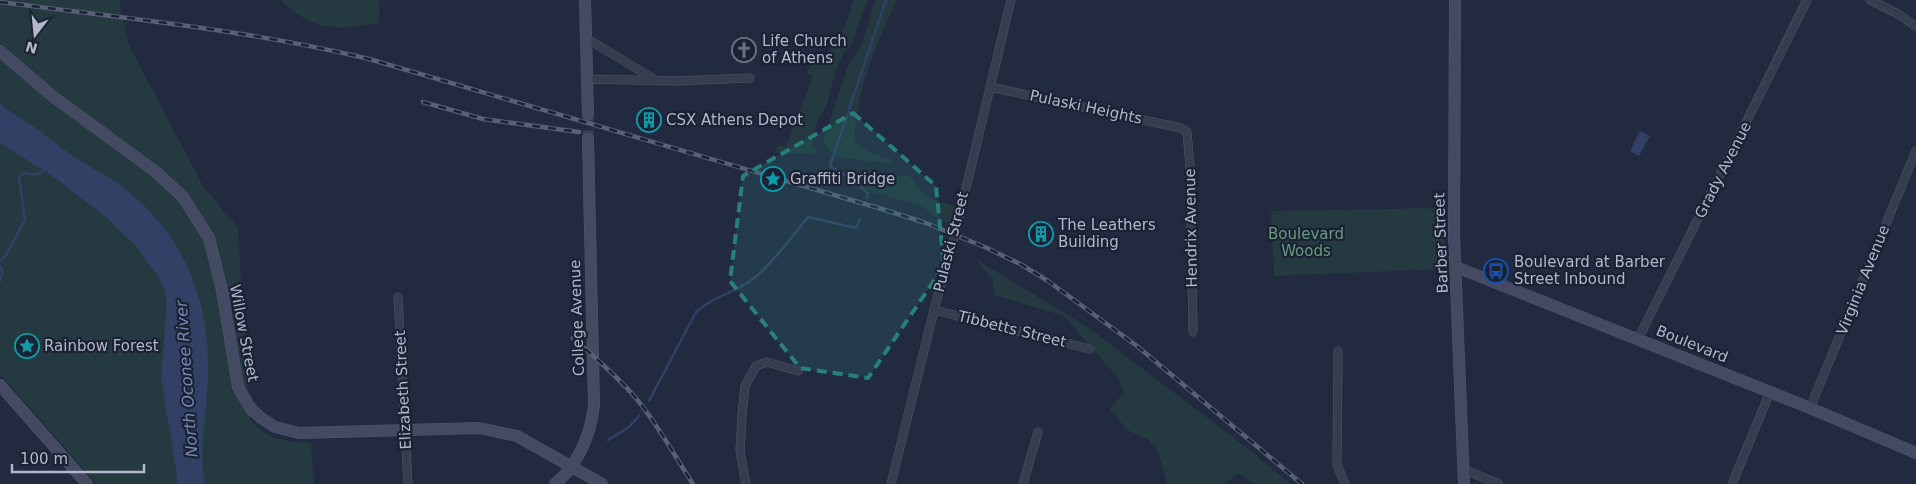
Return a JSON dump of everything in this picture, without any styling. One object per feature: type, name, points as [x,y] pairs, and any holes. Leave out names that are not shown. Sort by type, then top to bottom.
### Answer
[{"type":"street","points":[[585,0],[588,114]]},
{"type":"street","name":"Pulaski Street","points":[[891,484],[1012,0]]},
{"type":"street","name":"Barber Street","points":[[1455,0],[1454,235],[1465,470],[1464,484]]},
{"type":"street","name":"Grady Avenue","points":[[1638,339],[1807,0]]},
{"type":"street","points":[[1870,0],[1900,15],[1916,27]]},
{"type":"street","points":[[586,38],[657,81]]},
{"type":"street","name":"Willow Street","points":[[0,51],[52,95],[156,172],[183,197],[208,238],[222,290],[238,387],[252,409],[261,418],[276,427],[299,433],[479,428],[495,430],[516,436],[602,484]]},
{"type":"street","points":[[587,80],[657,81],[750,78]]},
{"type":"street","name":"Pulaski Heights","points":[[990,87],[1181,128]]},
{"type":"street","name":"Hendrix Avenue","points":[[1181,128],[1187,132],[1190,150],[1193,332]]},
{"type":"street","name":"College Avenue","points":[[555,484],[571,467],[585,441],[594,405],[588,139]]},
{"type":"street","name":"Virginia Avenue","points":[[1810,408],[1916,151]]},
{"type":"street","name":"Boulevard","points":[[1456,267],[1810,408],[1916,453]]},
{"type":"street","name":"Elizabeth Street","points":[[398,297],[408,484]]},
{"type":"street","name":"Tibbetts Street","points":[[934,310],[1090,349]]},
{"type":"street","points":[[1338,350],[1337,465],[1345,484]]},
{"type":"street","points":[[746,484],[740,451],[745,386],[756,366],[767,362],[798,372]]},
{"type":"street","points":[[0,385],[87,484]]},
{"type":"street","points":[[1732,484],[1770,392]]},
{"type":"street","points":[[1024,484],[1038,432]]},
{"type":"street","points":[[1465,470],[1499,484]]},
{"type":"highlighted area","points":[[853,113],[936,186],[944,266],[868,378],[800,368],[730,281],[743,176]]},
{"type":"green space","points":[[0,0],[119,0],[129,45],[203,186],[238,228],[249,416],[254,424],[268,435],[284,441],[311,443],[314,484],[97,484],[0,374]]},
{"type":"green space","points":[[280,0],[379,0],[380,23],[338,28],[316,24],[293,11]]},
{"type":"green space","points":[[853,0],[867,0],[852,44],[842,56],[836,69],[827,105],[819,118],[814,132],[812,146],[819,154],[785,154],[775,152],[778,145],[786,147],[813,77],[806,72],[835,46]]},
{"type":"green space","points":[[875,0],[897,0],[882,32],[862,88],[855,125],[855,142],[870,153],[889,159],[893,164],[838,157],[829,151],[823,142],[848,65],[862,45]]},
{"type":"green space","points":[[851,173],[870,186],[876,185],[879,180],[892,177],[901,175],[909,177],[924,194],[934,200],[956,207],[949,225],[921,206],[860,189],[850,176]]},
{"type":"green space","name":"Boulevard Woods","points":[[1445,208],[1444,269],[1274,276],[1271,211]]},
{"type":"green space","points":[[974,258],[1089,328],[1242,444],[1291,484],[1253,484],[1238,473],[1225,484],[1167,484],[1158,451],[1149,440],[1127,430],[1110,409],[1124,392],[1118,378],[1064,316],[994,295],[992,279]]},
{"type":"water","name":"North Oconee River","points":[[0,104],[74,157],[125,189],[161,224],[186,264],[202,310],[206,334],[208,375],[202,453],[205,484],[177,484],[161,379],[167,304],[165,290],[159,278],[136,246],[107,218],[54,177],[0,143]]},
{"type":"water","points":[[1640,131],[1650,136],[1639,156],[1630,151]]},
{"type":"waterway","points":[[867,198],[868,193],[850,178],[830,166],[886,0]]},
{"type":"waterway","points":[[0,261],[6,255],[25,220],[19,177],[24,173],[37,175],[45,169]]},
{"type":"waterway","points":[[649,401],[696,312],[710,302],[753,279],[774,258],[808,217],[856,228],[860,219]]},
{"type":"waterway","points":[[0,266],[3,272],[0,281]]},
{"type":"waterway","points":[[608,440],[629,427],[639,416]]},
{"type":"tunnel","points":[[588,114],[588,139]]},
{"type":"railway","points":[[0,2],[232,32],[369,59],[926,223],[987,248],[1022,265],[1048,281],[1137,346],[1302,484]]},
{"type":"railway","points":[[423,102],[483,119],[579,132]]},
{"type":"railway","points":[[573,338],[635,397],[658,428],[693,484]]},
{"type":"place","name":"Life Church of Athens","points":[[744,50]]},
{"type":"place","name":"CSX Athens Depot","points":[[649,120]]},
{"type":"place","name":"Graffiti Bridge","points":[[773,179]]},
{"type":"place","name":"The Leathers Building","points":[[1041,234]]},
{"type":"place","name":"Boulevard at Barber Street Inbound","points":[[1496,271]]},
{"type":"place","name":"Rainbow Forest","points":[[27,346]]}]
